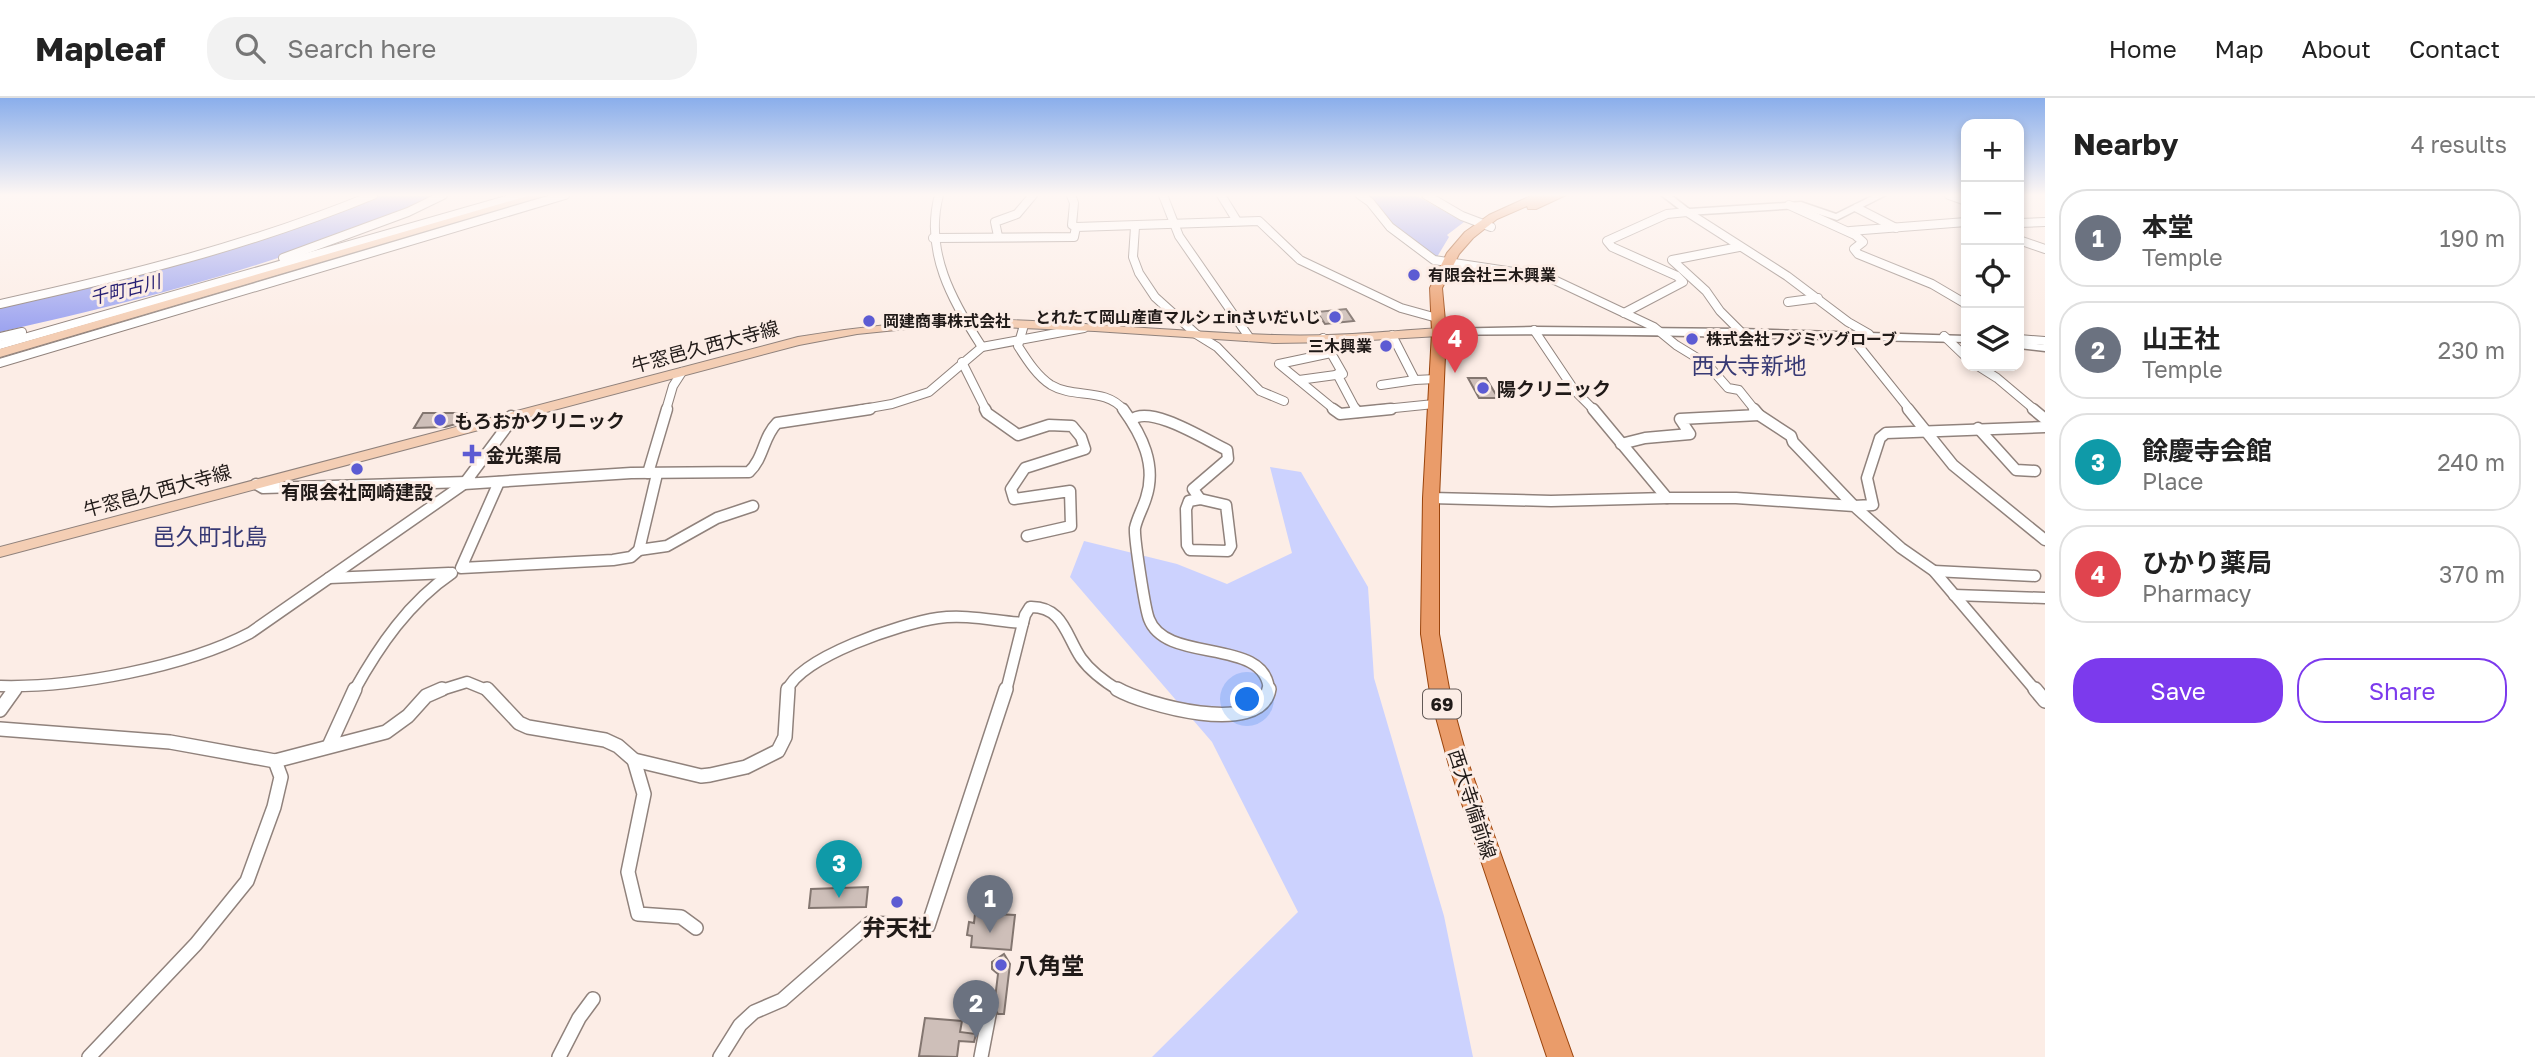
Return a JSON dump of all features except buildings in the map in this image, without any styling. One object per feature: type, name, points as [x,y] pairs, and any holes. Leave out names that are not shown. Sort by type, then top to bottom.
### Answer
[{"type":"main road","points":[[0,353],[387,240]]},
{"type":"main road","name":"西大寺備前線","points":[[1476,240],[1452,264],[1446,297],[1446,319],[1438,325],[1431,498],[1430,634],[1441,699],[1459,765],[1560,1057]]},
{"type":"main road","name":"牛窓邑久西大寺線","points":[[0,552],[510,416],[845,331],[893,325],[965,322],[1249,337],[1323,338],[1392,335],[1438,325]]},
{"type":"street","points":[[0,304],[79,287],[248,240]]},
{"type":"street","points":[[0,345],[334,240]]},
{"type":"street","points":[[0,337],[114,311],[376,240]]},
{"type":"street","points":[[0,363],[396,240]]},
{"type":"street","points":[[934,240],[965,322],[982,347]]},
{"type":"street","points":[[1134,240],[1133,257],[1139,273],[1155,298],[1196,334],[1217,347],[1260,391],[1284,401]]},
{"type":"street","points":[[1184,240],[1249,337]]},
{"type":"street","points":[[1279,240],[1300,260],[1438,325],[1534,330],[1869,334],[1961,338]]},
{"type":"street","points":[[1407,240],[1434,260],[1548,277],[1660,331],[1676,345],[1707,364],[1728,388],[1739,390],[1759,415],[1791,436],[1793,442],[1854,506],[1901,548],[1934,571],[2045,701]]},
{"type":"street","points":[[1610,240],[1607,241],[1609,246],[1677,276],[1683,282],[1624,313]]},
{"type":"street","points":[[1728,240],[1818,298],[1848,323],[1869,334]]},
{"type":"street","points":[[1860,240],[1863,242],[1854,249],[1858,254],[1932,284],[1961,300]]},
{"type":"street","points":[[2024,242],[2045,249]]},
{"type":"street","points":[[1739,247],[1672,260],[1706,290],[1720,311],[1741,332]]},
{"type":"street","points":[[1788,302],[1818,298]]},
{"type":"street","points":[[720,1057],[747,1018],[754,1012],[782,1000],[870,923],[928,926],[1001,709],[1026,610],[1030,607],[1051,609],[1060,619],[1074,648],[1087,666],[1115,688],[1142,702],[1206,714],[1227,713],[1251,711],[1265,701],[1269,694],[1268,679],[1248,661],[1163,637],[1150,625],[1135,534],[1137,516],[1146,500],[1152,469],[1131,420],[1112,400],[1052,385],[1018,346],[1024,325]]},
{"type":"street","points":[[256,484],[263,488],[499,482],[653,473],[749,472],[755,468],[771,428],[777,424],[909,400],[941,384],[962,362],[982,347],[1084,328]]},
{"type":"street","points":[[1534,330],[1575,391],[1601,417],[1667,498]]},
{"type":"street","points":[[1849,334],[1954,465],[2045,540]]},
{"type":"street","points":[[1392,335],[1415,380]]},
{"type":"street","points":[[1944,336],[1961,352]]},
{"type":"street","points":[[1299,380],[1343,374],[1323,338]]},
{"type":"street","points":[[2024,341],[2044,347]]},
{"type":"street","points":[[2024,345],[2044,347]]},
{"type":"street","points":[[1331,353],[1279,364],[1340,414],[1434,404]]},
{"type":"street","points":[[962,362],[987,413],[1018,435],[1048,425],[1072,426],[1082,437],[1085,449],[1025,468],[1011,489],[1014,499],[1070,491],[1071,526],[1027,536]]},
{"type":"street","points":[[1986,371],[2045,419]]},
{"type":"street","points":[[330,578],[631,557],[639,550],[673,386],[682,372]]},
{"type":"street","points":[[1337,374],[1357,412]]},
{"type":"street","points":[[1381,385],[1436,379]]},
{"type":"street","points":[[1131,420],[1137,415],[1153,415],[1227,450],[1228,459],[1194,489],[1200,499],[1226,505],[1231,546],[1228,551],[1195,552],[1188,548],[1186,505],[1200,499]]},
{"type":"street","points":[[1621,444],[1645,438],[1690,434],[1680,419],[1759,415]]},
{"type":"street","points":[[0,686],[79,682],[213,650],[250,634],[465,483],[508,425],[510,416]]},
{"type":"street","points":[[1431,498],[1551,501],[1736,498],[1873,505],[1874,500],[1867,484],[1880,438],[1885,433],[2045,427]]},
{"type":"street","points":[[1978,428],[2015,470],[2035,471]]},
{"type":"street","points":[[329,746],[342,711],[396,627],[435,584],[457,571],[499,482]]},
{"type":"street","points":[[639,550],[660,550],[681,542],[707,523],[734,510],[753,506]]},
{"type":"street","points":[[1934,571],[2035,576]]},
{"type":"street","points":[[1954,595],[2045,598]]},
{"type":"street","points":[[0,729],[170,742],[275,761],[386,732],[408,716],[426,696],[451,685],[467,682],[487,689],[519,723],[545,732],[605,740],[618,746],[634,760],[701,776],[736,770],[774,756],[783,746],[786,693],[791,682],[826,657],[916,621],[952,616],[1023,623]]},
{"type":"street","points":[[0,710],[17,687]]},
{"type":"street","points":[[634,760],[644,794],[628,872],[638,914],[681,918],[696,928]]},
{"type":"street","points":[[89,1057],[196,944],[247,881],[274,807],[281,777],[275,761]]},
{"type":"street","points":[[559,1057],[593,999]]},
{"type":"street","points":[[981,1057],[989,1015]]},
{"type":"shaded area","points":[[1270,467],[1301,472],[1368,587],[1374,678],[1444,916],[1473,1057],[1152,1057],[1298,912],[1212,742],[1070,577],[1084,541],[1177,564],[1227,584],[1292,553]]},
{"type":"water","name":"千町古川","points":[[244,240],[328,240],[165,292],[0,332],[0,307],[74,291]]},
{"type":"water","points":[[1413,240],[1447,240],[1437,257]]},
{"type":"place","name":"有限会社三木興業","points":[[1414,275]]},
{"type":"place","name":"とれたて岡山産直マルシェinさいだいじ","points":[[1335,317]]},
{"type":"place","name":"岡建商事株式会社","points":[[869,321]]},
{"type":"place","name":"株式会社フジミツグローブ","points":[[1692,339]]},
{"type":"place","name":"三木興業","points":[[1386,346]]},
{"type":"place","name":"ひかり薬局","points":[[1455,373]]},
{"type":"place","name":"陽クリニック","points":[[1483,388]]},
{"type":"place","name":"もろおかクリニック","points":[[440,420]]},
{"type":"place","name":"金光薬局","points":[[472,454]]},
{"type":"place","name":"有限会社岡崎建設","points":[[357,469]]},
{"type":"place","name":"餘慶寺会館","points":[[839,898]]},
{"type":"place","name":"弁天社","points":[[897,902]]},
{"type":"place","name":"本堂","points":[[990,933]]},
{"type":"place","name":"八角堂","points":[[1001,965]]},
{"type":"place","name":"山王社","points":[[976,1038]]},
{"type":"district","name":"西大寺新地","points":[[1749,365]]},
{"type":"district","name":"邑久町北島","points":[[210,536]]}]
